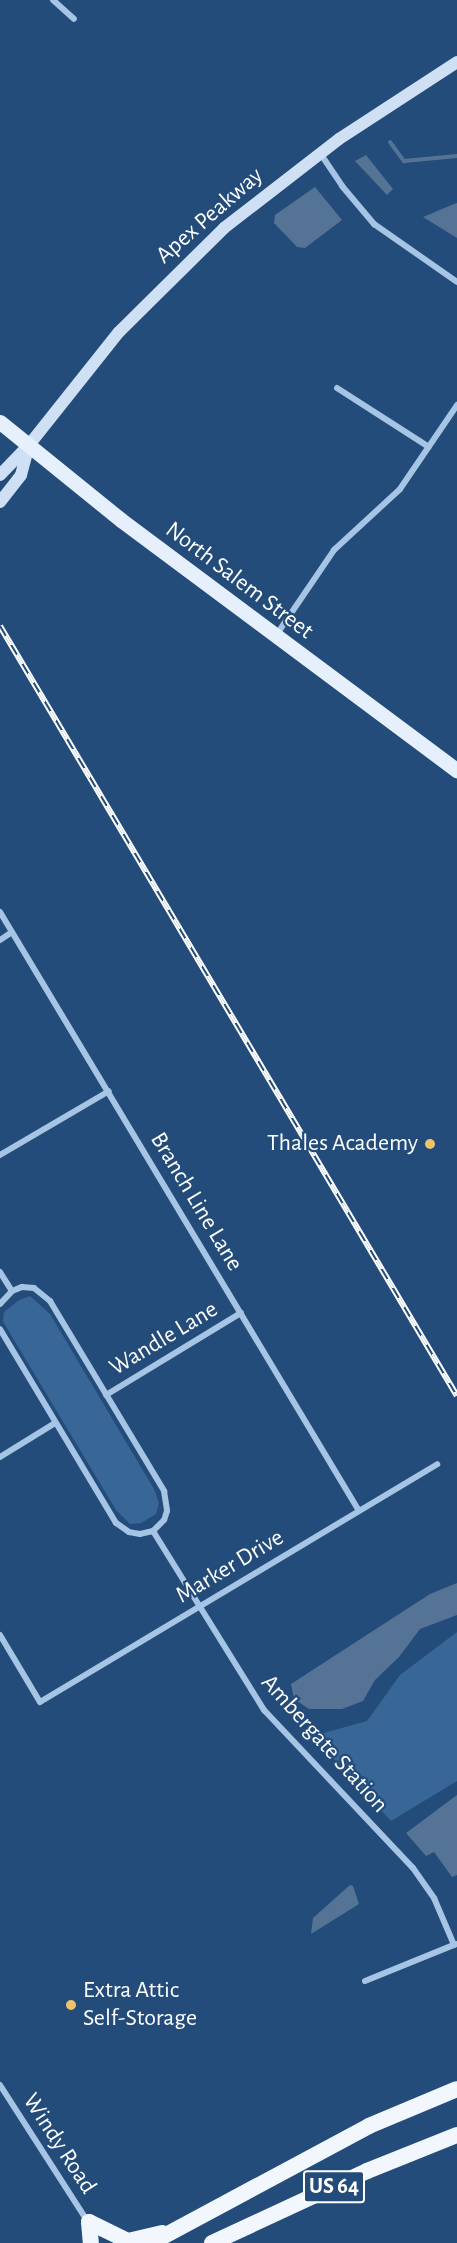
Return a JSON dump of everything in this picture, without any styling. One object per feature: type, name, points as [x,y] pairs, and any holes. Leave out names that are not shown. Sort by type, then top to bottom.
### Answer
[{"type":"highway","name":"US 64","points":[[151,2243],[369,2126],[457,2089]]},
{"type":"highway","name":"US 64","points":[[212,2243],[367,2171],[457,2134]]},
{"type":"highway","points":[[89,2222],[128,2241],[174,2229]]},
{"type":"highway","points":[[89,2222],[91,2243]]},
{"type":"main road","name":"Apex Peakway","points":[[0,475],[29,445],[113,339],[171,278],[224,228],[320,153],[457,62]]},
{"type":"main road","name":"North Salem Street","points":[[0,422],[121,520],[457,770]]},
{"type":"main road","name":"Apex Peakway","points":[[0,502],[21,475],[29,445]]},
{"type":"street","points":[[53,0],[74,20]]},
{"type":"street","points":[[320,153],[342,186],[374,224],[457,282]]},
{"type":"street","points":[[338,388],[429,447]]},
{"type":"street","points":[[275,636],[334,550],[400,489],[457,405]]},
{"type":"street","name":"Branch Line Lane","points":[[0,912],[359,1511]]},
{"type":"street","points":[[0,940],[12,932]]},
{"type":"street","points":[[0,1155],[109,1091]]},
{"type":"street","points":[[0,1272],[12,1291]]},
{"type":"street","points":[[0,1304],[12,1291],[22,1287],[34,1288],[50,1301],[164,1491],[167,1511],[164,1520],[153,1531],[140,1534],[129,1532],[116,1523],[0,1329]]},
{"type":"street","name":"Wandle Lane","points":[[106,1395],[242,1313]]},
{"type":"street","points":[[0,1457],[55,1423]]},
{"type":"street","name":"Marker Drive","points":[[0,1635],[40,1702],[437,1464]]},
{"type":"street","name":"Ambergate Station","points":[[153,1531],[264,1710],[424,1881],[456,1944]]},
{"type":"street","points":[[365,1981],[456,1944]]},
{"type":"street","name":"Windy Road","points":[[0,2085],[89,2222]]},
{"type":"shaded area","points":[[366,155],[393,189],[387,195],[355,161]]},
{"type":"shaded area","points":[[315,187],[342,220],[305,248],[297,247],[274,223],[275,215]]},
{"type":"shaded area","points":[[457,203],[457,238],[423,217],[454,204]]},
{"type":"shaded area","points":[[30,1296],[50,1314],[154,1489],[159,1503],[156,1514],[141,1523],[130,1524],[116,1510],[3,1321],[4,1312],[19,1300]]},
{"type":"shaded area","points":[[457,1583],[457,1615],[420,1629],[399,1657],[375,1680],[363,1701],[342,1709],[309,1709],[294,1699],[291,1684],[430,1594]]},
{"type":"shaded area","points":[[457,1632],[457,1781],[391,1821],[313,1736],[367,1721],[400,1675]]},
{"type":"shaded area","points":[[457,1795],[457,1875],[452,1877],[434,1852],[426,1856],[406,1833]]},
{"type":"shaded area","points":[[350,1885],[353,1886],[359,1904],[311,1934],[313,1918]]},
{"type":"waterway","points":[[390,142],[404,161],[457,156]]},
{"type":"railway","points":[[0,626],[457,1396]]},
{"type":"place","name":"Thales Academy","points":[[430,1144]]},
{"type":"place","name":"Extra Attic Self-Storage","points":[[71,2005]]}]
